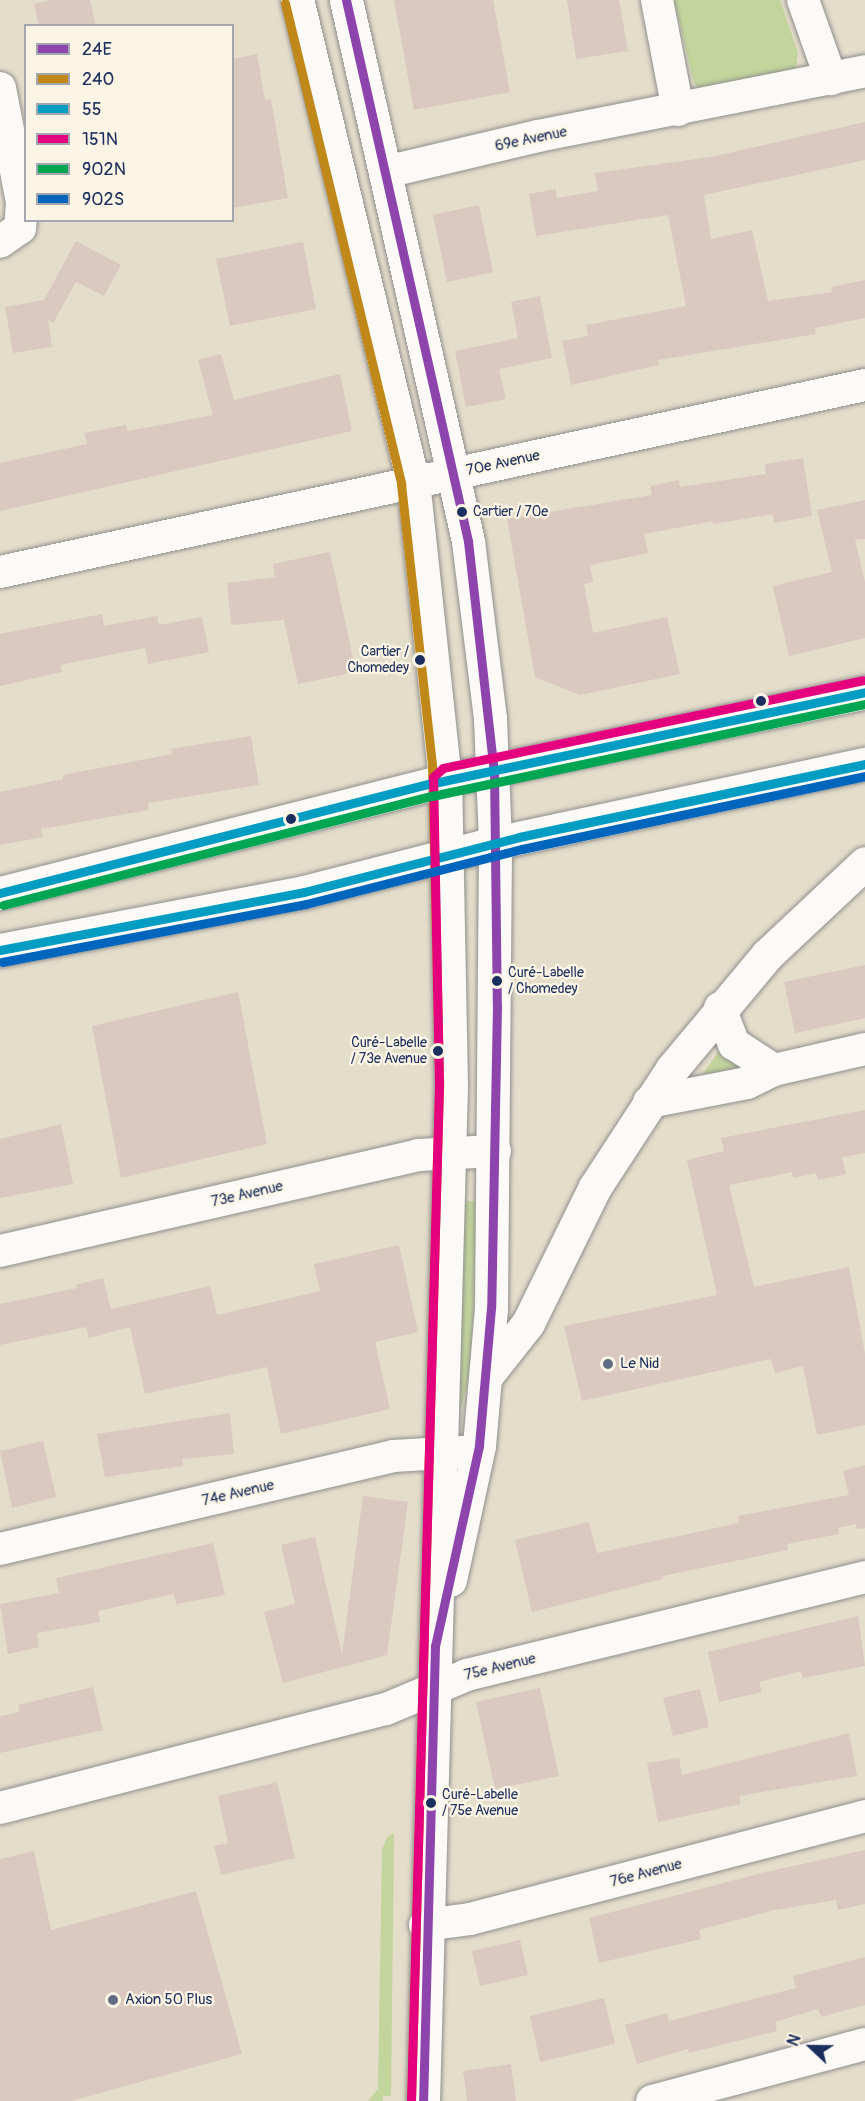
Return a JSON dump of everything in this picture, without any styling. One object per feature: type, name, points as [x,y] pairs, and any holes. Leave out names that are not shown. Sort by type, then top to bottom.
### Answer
[{"type":"main road","points":[[297,0],[412,482],[445,780],[449,855],[449,1152],[426,1925],[423,2101]]},
{"type":"main road","points":[[346,0],[453,474],[476,592],[494,771],[495,1151],[487,1375],[478,1451],[435,1646]]},
{"type":"main road","points":[[0,893],[445,780],[865,692]]},
{"type":"main road","points":[[0,950],[304,892],[495,843],[865,764]]},
{"type":"main road","points":[[487,1375],[528,1323],[579,1216],[649,1102],[720,1008],[793,928],[865,863]]},
{"type":"street","points":[[657,0],[678,111]]},
{"type":"street","points":[[803,0],[831,79]]},
{"type":"street","name":"69e Avenue","points":[[386,172],[538,136],[678,111],[865,71]]},
{"type":"street","points":[[0,88],[22,202],[20,228],[0,242]]},
{"type":"street","name":"70e Avenue","points":[[0,573],[865,385]]},
{"type":"street","points":[[720,1008],[734,1044],[774,1070]]},
{"type":"street","points":[[649,1102],[747,1083],[774,1070],[865,1049]]},
{"type":"street","name":"73e Avenue","points":[[0,1251],[418,1155],[495,1151]]},
{"type":"street","name":"74e Avenue","points":[[0,1549],[393,1456],[439,1451],[478,1451]]},
{"type":"street","name":"75e Avenue","points":[[0,1808],[386,1709],[467,1675],[865,1577]]},
{"type":"street","name":"76e Avenue","points":[[426,1925],[470,1919],[865,1816]]},
{"type":"street","points":[[652,2101],[865,2044]]},
{"type":"green space","points":[[674,0],[780,0],[798,53],[795,75],[703,94],[694,83]]},
{"type":"green space","points":[[721,1048],[740,1066],[739,1072],[698,1081]]},
{"type":"green space","points":[[464,1201],[477,1201],[471,1370],[461,1408],[455,1408]]},
{"type":"green space","points":[[394,1833],[391,2096],[383,2096],[383,2101],[368,2101],[378,2089],[382,1850],[387,1837]]},
{"type":"building","points":[[51,0],[90,0],[96,24],[39,24],[34,4]]},
{"type":"building","points":[[394,0],[493,0],[510,92],[414,110]]},
{"type":"building","points":[[567,0],[619,0],[628,51],[576,59]]},
{"type":"building","points":[[257,54],[265,100],[271,99],[288,198],[234,208],[234,59]]},
{"type":"building","points":[[865,122],[865,160],[704,195],[711,239],[752,230],[768,301],[832,292],[831,287],[865,280],[865,318],[815,328],[816,334],[658,360],[659,365],[571,385],[562,341],[588,336],[586,325],[686,306],[668,215],[536,236],[529,194],[556,189],[557,198],[598,191],[595,173],[711,157]]},
{"type":"building","points":[[479,205],[493,272],[447,282],[433,215]]},
{"type":"building","points":[[76,241],[121,265],[104,296],[76,282],[53,323],[48,320],[52,347],[13,353],[5,307],[44,300]]},
{"type":"building","points":[[303,242],[316,309],[230,326],[216,259]]},
{"type":"building","points":[[540,296],[552,358],[499,369],[506,399],[466,407],[455,351],[518,338],[511,302]]},
{"type":"building","points":[[221,354],[234,400],[340,374],[352,431],[0,511],[0,463],[87,444],[84,433],[126,425],[128,431],[213,415],[198,360]]},
{"type":"building","points":[[803,458],[812,516],[774,523],[773,514],[713,524],[713,521],[644,534],[648,553],[590,565],[593,582],[584,584],[593,633],[667,617],[680,674],[580,695],[535,677],[507,519],[652,495],[650,486],[679,480],[680,487],[766,474],[765,464]]},
{"type":"building","points":[[865,500],[865,539],[855,540],[865,582],[865,638],[789,656],[773,586],[832,572],[817,510]]},
{"type":"building","points":[[330,552],[356,672],[298,684],[284,620],[231,625],[227,583],[275,577],[273,564]]},
{"type":"building","points":[[102,614],[104,626],[157,616],[159,625],[202,617],[209,652],[148,664],[145,648],[60,665],[62,672],[0,686],[0,634]]},
{"type":"building","points":[[251,736],[259,785],[148,803],[149,810],[41,829],[43,837],[0,845],[0,792],[63,779],[63,775],[172,754],[171,749]]},
{"type":"building","points":[[865,965],[865,1018],[795,1033],[784,982]]},
{"type":"building","points":[[238,992],[267,1144],[121,1178],[92,1026]]},
{"type":"building","points":[[865,1110],[865,1153],[842,1157],[846,1174],[818,1180],[816,1173],[793,1178],[792,1172],[729,1185],[754,1287],[849,1267],[865,1354],[865,1425],[817,1435],[803,1366],[775,1373],[771,1359],[582,1401],[564,1326],[717,1295],[687,1160],[724,1151],[721,1138]]},
{"type":"building","points":[[61,1124],[73,1184],[0,1198],[0,1139]]},
{"type":"building","points":[[399,1245],[418,1332],[375,1342],[390,1409],[281,1434],[267,1367],[145,1394],[130,1327],[89,1338],[86,1327],[0,1345],[0,1304],[77,1288],[76,1285],[103,1278],[111,1309],[210,1286],[217,1315],[320,1291],[314,1264]]},
{"type":"building","points":[[230,1413],[234,1454],[182,1459],[183,1466],[105,1477],[97,1434]]},
{"type":"building","points":[[43,1441],[56,1497],[12,1508],[0,1451]]},
{"type":"building","points":[[865,1465],[865,1528],[857,1529],[856,1524],[838,1528],[839,1534],[787,1544],[788,1550],[662,1576],[663,1579],[532,1612],[515,1540],[589,1522],[597,1553],[739,1523],[738,1516],[849,1495],[843,1471]]},
{"type":"building","points":[[363,1496],[408,1502],[387,1655],[283,1683],[264,1612],[295,1604],[281,1545],[315,1537],[342,1654]]},
{"type":"building","points":[[213,1543],[225,1595],[176,1604],[174,1594],[98,1611],[100,1622],[37,1633],[39,1647],[8,1654],[0,1604],[59,1593],[56,1578]]},
{"type":"building","points":[[858,1616],[865,1666],[803,1678],[801,1671],[759,1682],[762,1692],[719,1702],[708,1652]]},
{"type":"building","points":[[93,1687],[103,1730],[0,1753],[0,1716],[20,1712],[18,1705]]},
{"type":"building","points":[[540,1688],[559,1776],[495,1789],[476,1702]]},
{"type":"building","points":[[700,1689],[709,1727],[673,1736],[663,1698]]},
{"type":"building","points":[[849,1733],[857,1776],[739,1796],[741,1804],[658,1822],[647,1763],[679,1758],[682,1775]]},
{"type":"building","points":[[277,1782],[295,1858],[221,1875],[214,1846],[228,1843],[218,1796]]},
{"type":"building","points":[[865,1850],[865,1904],[838,1910],[836,1900],[774,1910],[699,1930],[701,1939],[599,1963],[589,1918],[766,1872]]},
{"type":"building","name":"Axion 50 Plus","points":[[34,1851],[51,1930],[196,1891],[242,2054],[71,2101],[0,2101],[0,1859]]},
{"type":"building","points":[[520,1940],[528,1975],[480,1986],[472,1951]]},
{"type":"building","points":[[865,1957],[865,2005],[821,2017],[818,2009],[775,2022],[777,2031],[689,2053],[688,2049],[637,2064],[625,2025],[667,2013],[669,2021],[796,1988],[793,1976]]},
{"type":"building","points":[[604,1998],[615,2044],[540,2062],[530,2016]]},
{"type":"building","points":[[511,2064],[516,2101],[467,2101],[463,2071]]},
{"type":"transit line","name":"24E","points":[[346,0],[468,541],[494,771],[497,1006],[491,1308],[479,1446],[435,1646],[423,2101]]},
{"type":"transit line","name":"24O","points":[[285,3],[401,484],[432,767],[439,1086],[411,2101]]},
{"type":"transit line","name":"151N","points":[[411,2101],[439,1086],[433,777],[443,768],[863,680]]},
{"type":"transit line","name":"55","points":[[0,893],[429,784],[865,692]]},
{"type":"transit line","name":"902N","points":[[3,905],[432,796],[865,704]]},
{"type":"transit line","name":"55","points":[[0,950],[304,892],[519,837],[865,764]]},
{"type":"transit line","name":"902S","points":[[2,962],[306,904],[522,849],[865,776]]},
{"type":"place","name":"Cartier / 70e","points":[[462,512]]},
{"type":"place","name":"Cartier / Chomedey","points":[[420,660]]},
{"type":"place","name":"Curé-Labelle / Chomedey","points":[[497,981]]},
{"type":"place","name":"Curé-Labelle / 73e Avenue","points":[[438,1051]]},
{"type":"place","name":"Le Nid","points":[[608,1364]]},
{"type":"place","name":"Curé-Labelle / 75e Avenue","points":[[431,1803]]},
{"type":"place","name":"Axion 50 Plus","points":[[113,2000]]}]
